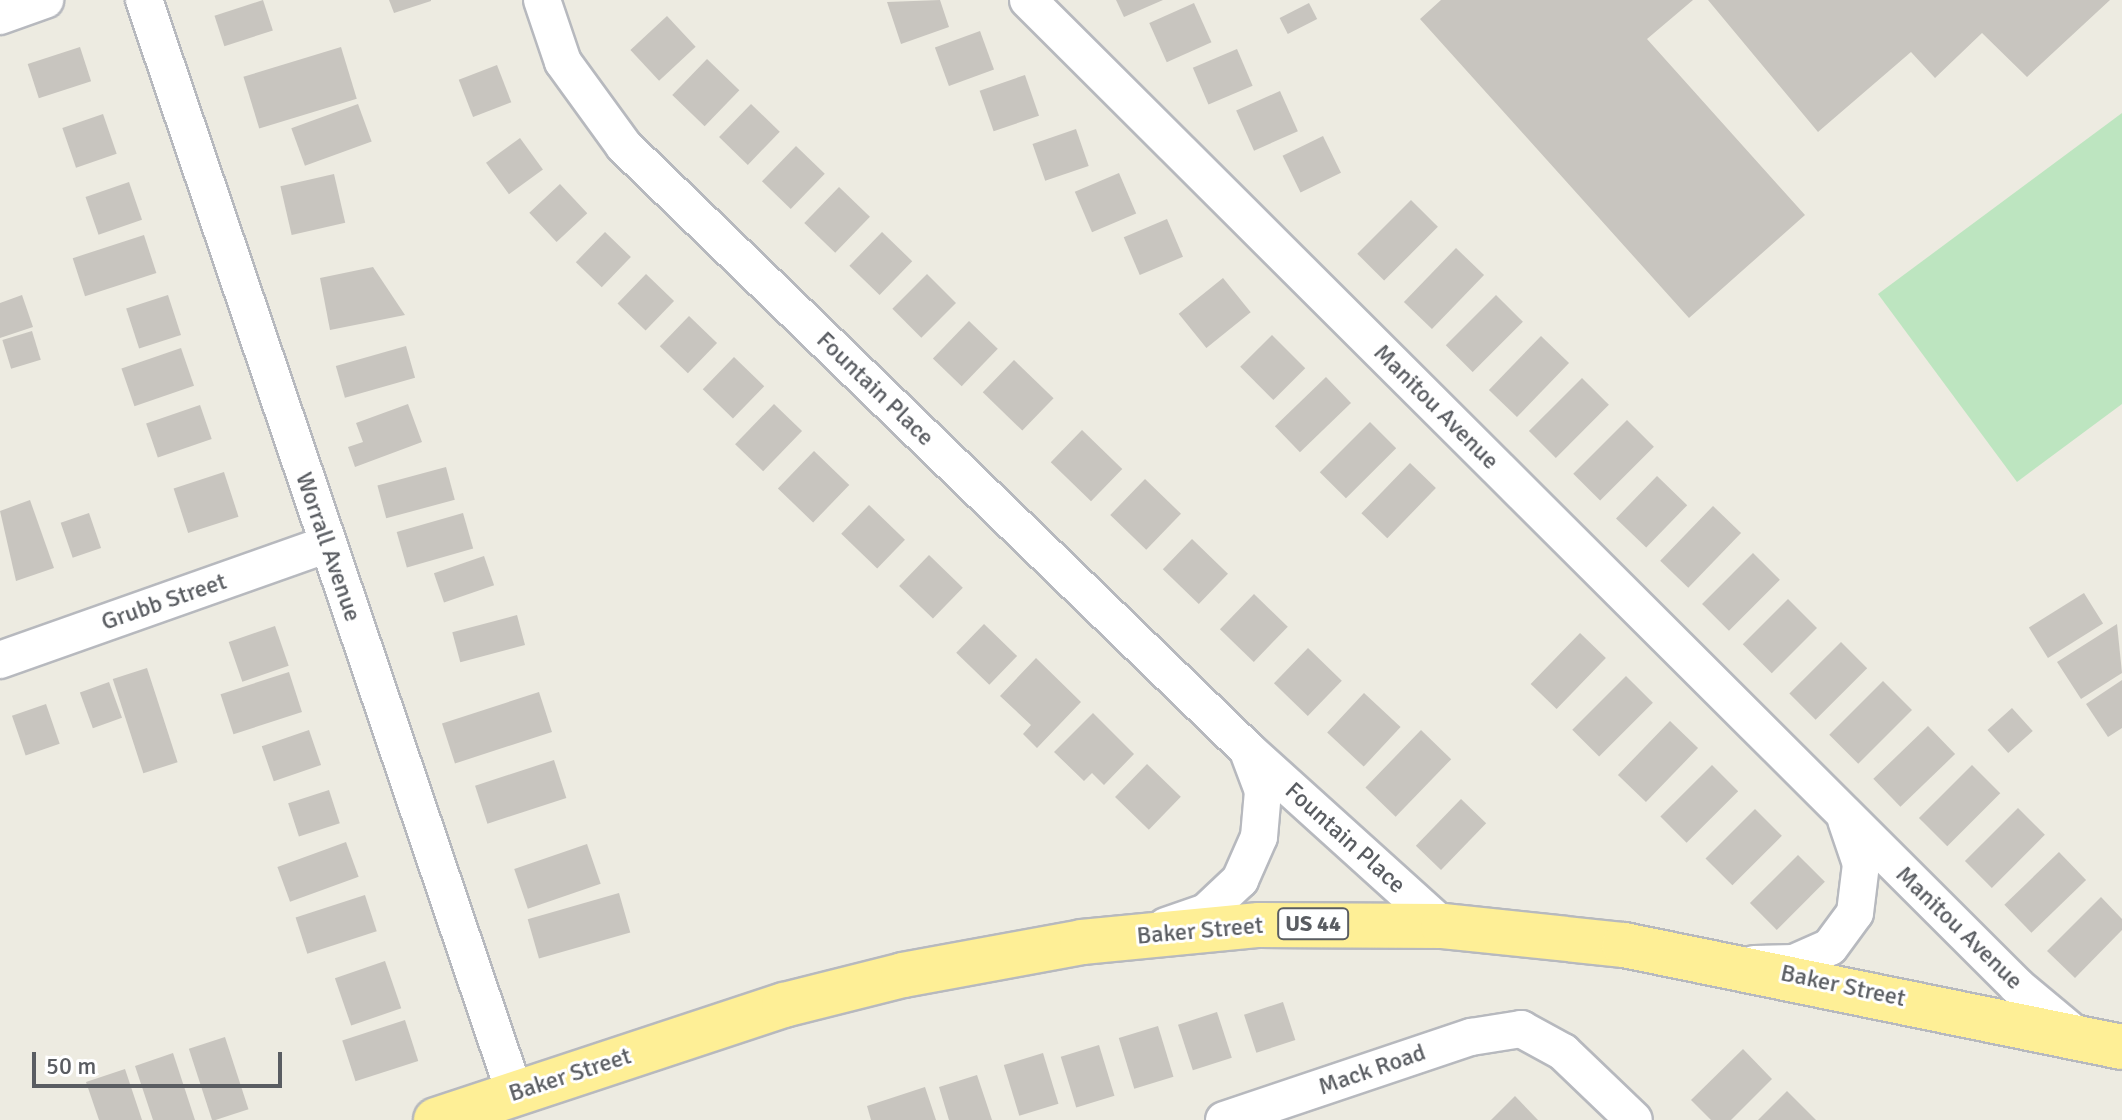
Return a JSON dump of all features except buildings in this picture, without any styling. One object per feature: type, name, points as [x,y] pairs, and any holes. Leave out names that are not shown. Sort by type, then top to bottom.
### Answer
[{"type":"highway","name":"Baker Street","points":[[436,1120],[828,993],[1140,935],[1259,925],[1443,926],[1744,965],[2122,1047]]},
{"type":"street","points":[[0,16],[45,0]]},
{"type":"street","name":"Worrall Avenue","points":[[144,0],[515,1094]]},
{"type":"street","name":"Fountain Place","points":[[542,0],[563,62],[624,146],[1248,750],[1443,926]]},
{"type":"street","name":"Manitou Avenue","points":[[1028,0],[1844,815],[2078,1037]]},
{"type":"street","name":"Grubb Street","points":[[0,660],[327,544]]},
{"type":"street","name":"Fountain Place","points":[[1140,935],[1206,912],[1240,880],[1259,837],[1263,791],[1248,750]]},
{"type":"street","name":"Manitou Avenue","points":[[1744,965],[1794,963],[1830,947],[1855,913],[1861,864],[1844,815]]},
{"type":"street","name":"Mack Road","points":[[1224,1120],[1471,1037],[1521,1029],[1563,1052],[1634,1120]]},
{"type":"green space","points":[[2122,113],[2122,404],[2017,482],[1878,294]]}]
